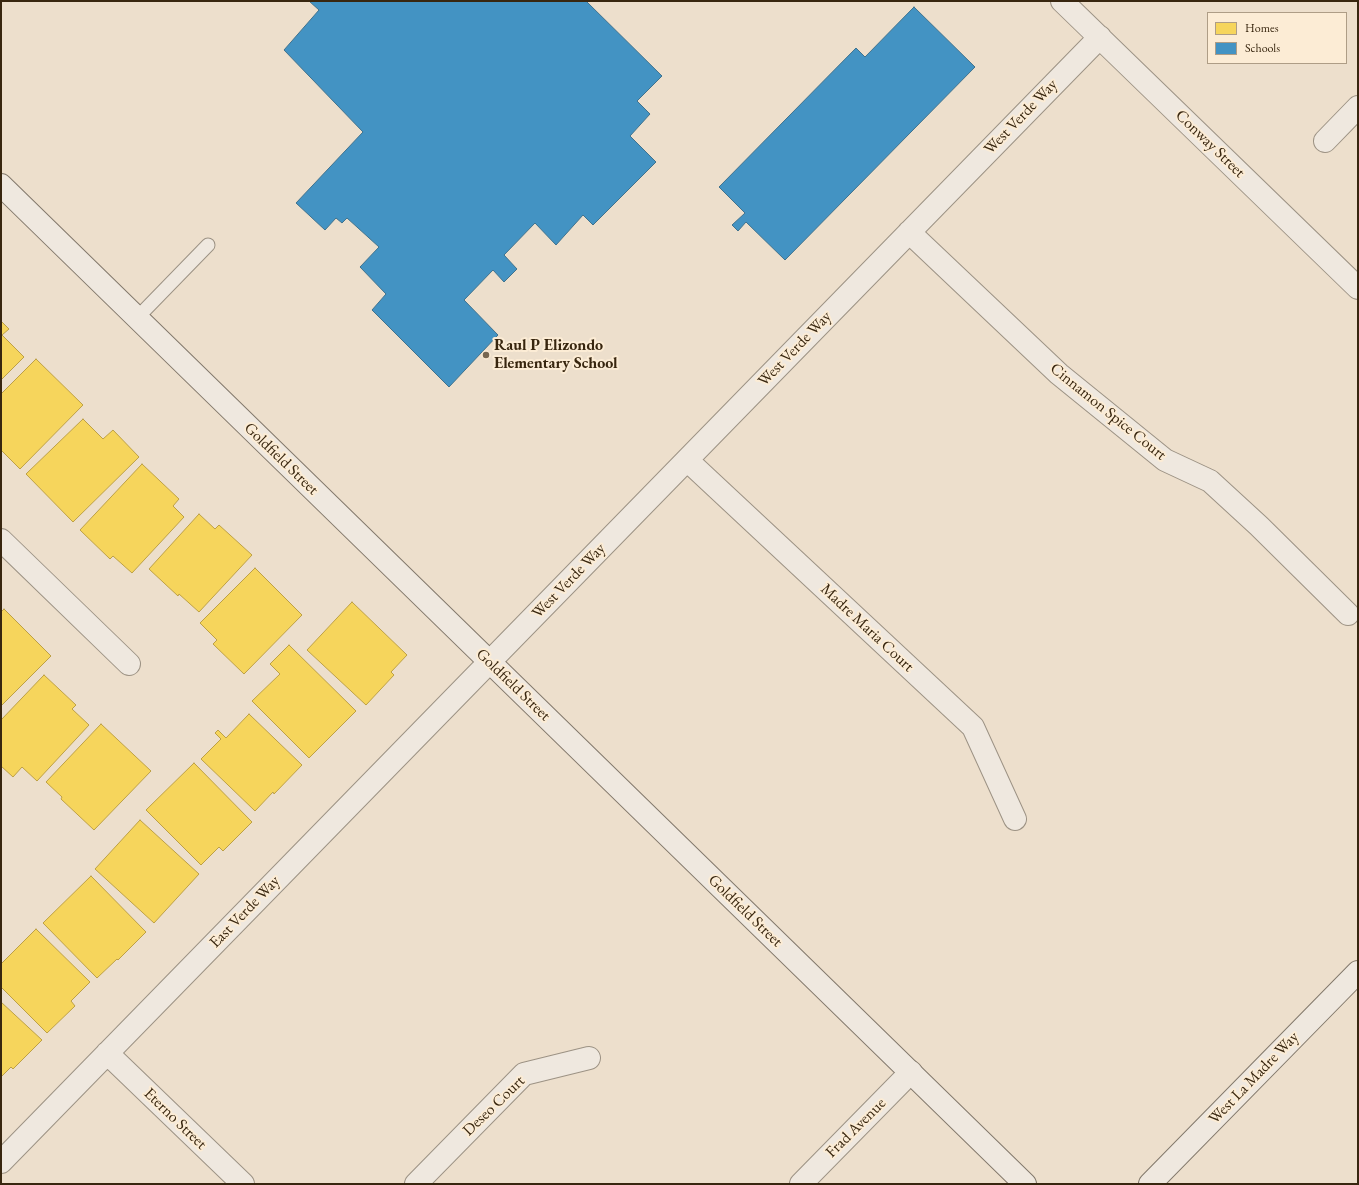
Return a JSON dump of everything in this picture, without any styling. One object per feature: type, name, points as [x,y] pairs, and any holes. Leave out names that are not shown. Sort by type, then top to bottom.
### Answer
[{"type":"street","name":"Conway Street","points":[[1062,1],[1358,288]]},
{"type":"street","name":"West Verde Way","points":[[490,662],[1100,37]]},
{"type":"street","points":[[1325,141],[1358,107]]},
{"type":"street","name":"Goldfield Street","points":[[1,185],[1025,1184]]},
{"type":"street","name":"Cinnamon Spice Court","points":[[909,232],[1059,374],[1165,460],[1210,481],[1259,526],[1348,614]]},
{"type":"street","name":"Madre Maria Court","points":[[687,460],[973,727],[1015,819]]},
{"type":"street","points":[[1,540],[129,664]]},
{"type":"street","name":"East Verde Way","points":[[1,1162],[490,662]]},
{"type":"street","name":"West La Madre Way","points":[[1150,1184],[1358,972]]},
{"type":"street","name":"Eterno Street","points":[[107,1053],[243,1184]]},
{"type":"street","name":"Deseo Court","points":[[416,1184],[524,1074],[589,1058]]},
{"type":"street","name":"Frad Avenue","points":[[801,1184],[911,1072]]},
{"type":"lane","points":[[137,318],[208,245]]},
{"type":"building: Homes","points":[[1,321],[9,329],[2,335],[24,357],[1,380]]},
{"type":"building: Homes","points":[[36,359],[83,405],[20,469],[2,451],[1,452],[1,394]]},
{"type":"building: Homes","points":[[83,419],[103,439],[113,430],[139,457],[73,522],[26,474]]},
{"type":"building: Homes","points":[[142,464],[179,499],[173,506],[184,517],[132,573],[113,556],[110,559],[80,530]]},
{"type":"building: Homes","points":[[199,514],[215,529],[219,525],[252,555],[199,612],[179,594],[178,596],[149,569]]},
{"type":"building: Homes","points":[[255,568],[302,615],[244,674],[213,644],[217,640],[200,623]]},
{"type":"building: Homes","points":[[352,602],[407,655],[391,672],[394,675],[366,705],[307,650]]},
{"type":"building: Homes","points":[[4,609],[51,656],[1,706],[1,612]]},
{"type":"building: Homes","points":[[289,645],[356,711],[309,758],[252,701],[280,674],[270,664]]},
{"type":"building: Homes","points":[[44,675],[76,705],[72,709],[89,725],[37,781],[22,767],[13,777],[1,766],[1,720]]},
{"type":"building: Homes","points":[[249,714],[302,765],[255,811],[201,759],[221,739],[215,733],[218,730],[226,738]]},
{"type":"building: Homes","points":[[101,724],[151,771],[94,830],[61,799],[62,797],[46,782]]},
{"type":"building: Homes","points":[[194,763],[252,822],[223,851],[219,847],[201,865],[146,810]]},
{"type":"building: Homes","points":[[140,820],[199,874],[154,923],[95,869]]},
{"type":"building: Homes","points":[[91,876],[146,932],[118,960],[117,959],[97,978],[43,923]]},
{"type":"building: Homes","points":[[36,929],[90,982],[71,1001],[75,1006],[47,1033],[1,987],[1,964]]},
{"type":"building: Homes","points":[[1,1002],[42,1040],[13,1069],[11,1067],[1,1077]]},
{"type":"building: Schools","points":[[309,1],[586,1],[662,76],[637,101],[650,114],[630,136],[656,162],[593,225],[583,215],[556,245],[535,223],[504,255],[517,269],[504,282],[493,270],[464,300],[498,335],[449,387],[372,310],[386,294],[360,267],[379,247],[347,218],[342,223],[336,218],[325,230],[296,203],[363,132],[284,50],[319,10]]},
{"type":"building: Schools","points":[[914,7],[975,67],[785,260],[746,222],[738,231],[732,225],[745,213],[719,187],[856,48],[865,57]]},
{"type":"place","name":"Raul P Elizondo Elementary School","points":[[486,355]]}]
